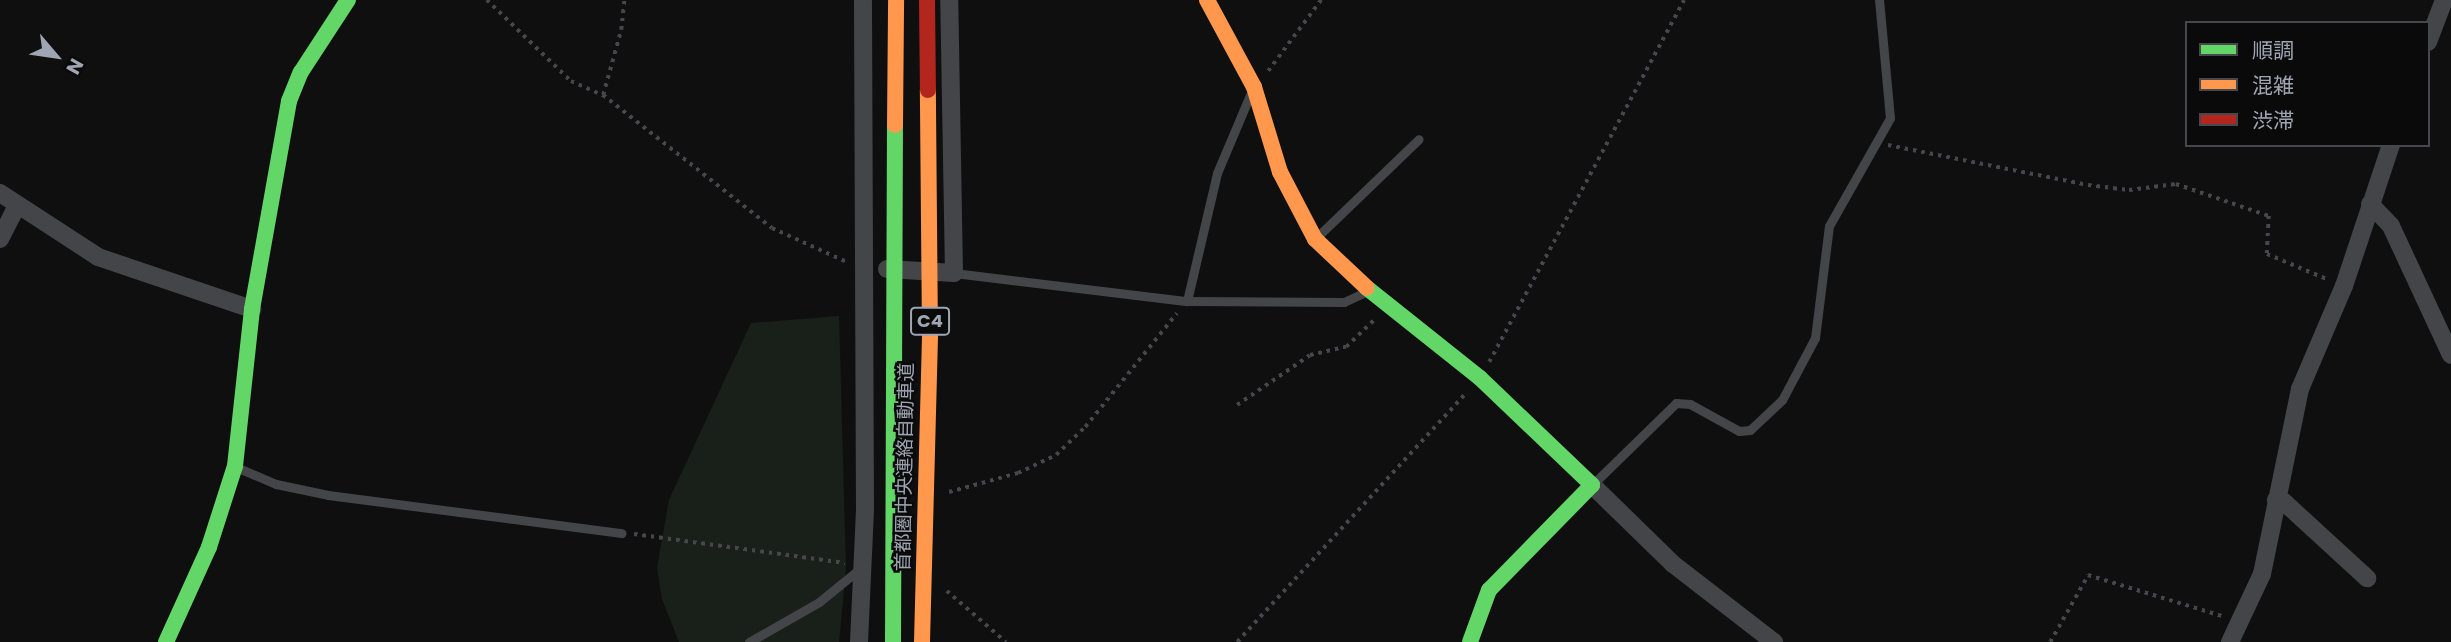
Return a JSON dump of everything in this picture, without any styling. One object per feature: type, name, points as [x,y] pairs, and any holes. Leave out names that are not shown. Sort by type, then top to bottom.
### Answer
[{"type":"main road","points":[[166,642],[209,547],[235,466],[252,309],[289,101],[301,72],[348,0]]},
{"type":"main road","name":"首都圏中央連絡自動車道","points":[[893,642],[896,0]]},
{"type":"main road","name":"首都圏中央連絡自動車道","points":[[922,642],[930,336],[928,0]]},
{"type":"main road","points":[[1207,0],[1254,88],[1280,172],[1315,239],[1369,291],[1390,304],[1480,378],[1592,485],[1489,590],[1470,642]]},
{"type":"street","points":[[859,642],[864,566],[866,268],[863,0]]},
{"type":"street","points":[[866,268],[954,273],[950,0]]},
{"type":"street","points":[[2430,37],[2444,0]]},
{"type":"street","points":[[2230,642],[2262,574],[2300,389],[2344,286],[2390,147]]},
{"type":"street","points":[[0,193],[98,257],[252,309]]},
{"type":"street","points":[[2370,204],[2391,226],[2451,355]]},
{"type":"street","points":[[0,239],[17,205]]},
{"type":"street","points":[[1592,485],[1673,564],[1774,642]]},
{"type":"street","points":[[2276,500],[2284,502],[2367,578]]},
{"type":"lane","points":[[1592,485],[1676,403],[1690,404],[1739,430],[1749,430],[1782,400],[1815,338],[1829,226],[1890,118],[1879,0]]},
{"type":"lane","points":[[1187,301],[1217,173],[1254,88]]},
{"type":"lane","points":[[1315,239],[1419,139]]},
{"type":"lane","points":[[954,273],[1187,301],[1344,302],[1369,291]]},
{"type":"lane","points":[[235,466],[276,484],[328,495],[622,533]]},
{"type":"lane","points":[[749,642],[819,602],[864,566]]},
{"type":"path","points":[[487,0],[540,55],[571,81],[603,95],[772,228],[806,246],[866,268]]},
{"type":"path","points":[[603,95],[621,30],[624,0]]},
{"type":"path","points":[[1254,88],[1321,0]]},
{"type":"path","points":[[1237,642],[1480,378],[1684,0]]},
{"type":"path","points":[[1875,142],[2088,185],[2129,190],[2176,184],[2269,216],[2267,254],[2344,286]]},
{"type":"path","points":[[938,495],[1018,473],[1056,455],[1085,427],[1187,301]]},
{"type":"path","points":[[1237,405],[1310,355],[1346,347],[1390,304]]},
{"type":"path","points":[[622,533],[693,539],[864,566]]},
{"type":"path","points":[[2050,642],[2088,575],[2241,621]]},
{"type":"path","points":[[947,591],[1006,642]]},
{"type":"shaded area","points":[[839,316],[846,569],[839,642],[679,642],[662,599],[657,568],[669,500],[751,323]]},
{"type":"traffic: fast","points":[[166,642],[209,547],[235,466],[252,309],[289,101],[301,72],[348,0]]},
{"type":"traffic: fast","points":[[893,642],[895,125]]},
{"type":"traffic: fast","points":[[1367,288],[1480,378],[1592,485],[1489,590],[1470,642]]},
{"type":"traffic: slow","points":[[895,125],[896,0]]},
{"type":"traffic: slow","points":[[1207,0],[1254,87],[1280,172],[1315,239],[1367,288]]},
{"type":"traffic: slow","points":[[922,642],[930,336],[928,90]]},
{"type":"traffic: jam","points":[[927,0],[928,90]]}]
